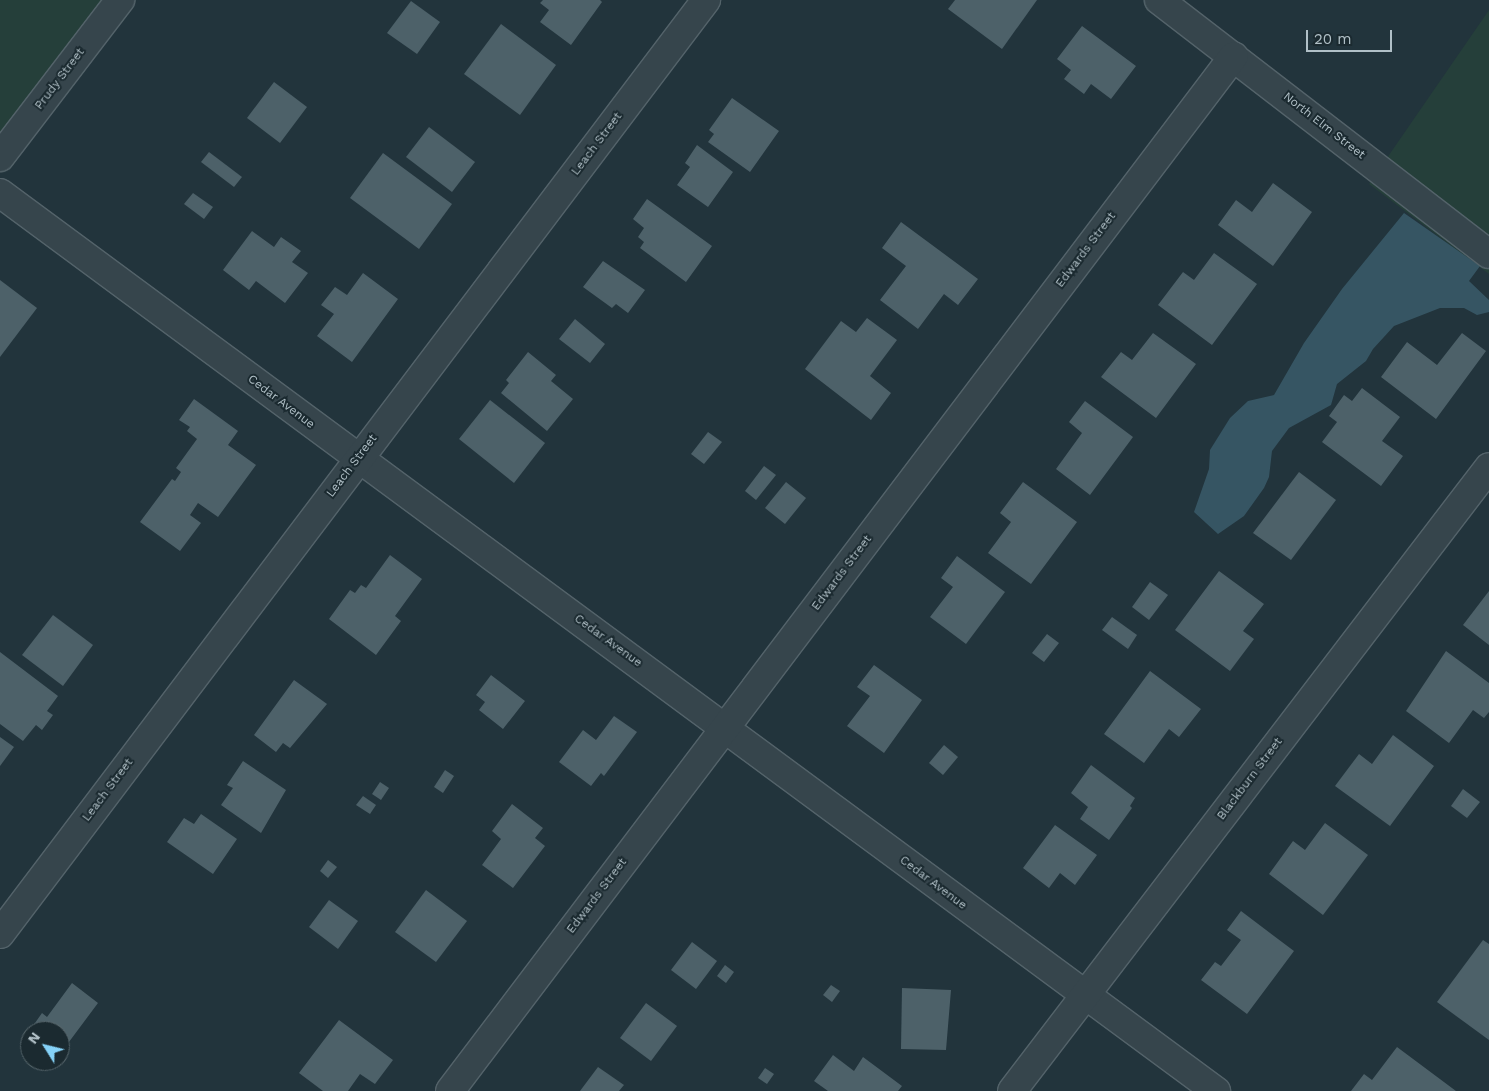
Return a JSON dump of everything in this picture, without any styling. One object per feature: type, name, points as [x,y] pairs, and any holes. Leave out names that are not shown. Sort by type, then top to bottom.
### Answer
[{"type":"street","name":"Prudy Street","points":[[0,157],[120,0]]},
{"type":"street","name":"Leach Street","points":[[0,934],[357,459],[706,0]]},
{"type":"street","name":"North Elm Street","points":[[1159,0],[1489,254]]},
{"type":"street","name":"Edwards Street","points":[[450,1091],[1234,56]]},
{"type":"street","name":"Cedar Avenue","points":[[0,192],[357,459],[726,726],[1084,996],[1216,1091]]},
{"type":"street","name":"Blackburn Street","points":[[1012,1091],[1489,467]]},
{"type":"green space","points":[[0,0],[109,0],[0,154]]},
{"type":"green space","points":[[1489,10],[1489,274],[1369,184]]},
{"type":"water","points":[[1404,213],[1480,266],[1469,281],[1489,300],[1489,312],[1477,315],[1464,308],[1440,308],[1394,326],[1373,349],[1366,361],[1337,384],[1331,405],[1289,428],[1272,451],[1269,477],[1264,488],[1244,516],[1218,534],[1194,512],[1209,469],[1210,450],[1230,418],[1248,401],[1274,395],[1304,343],[1342,289]]},
{"type":"building","points":[[543,0],[600,0],[602,2],[571,45],[540,22],[549,10],[540,3]]},
{"type":"building","points":[[955,0],[1037,0],[1002,49],[948,9]]},
{"type":"building","points":[[411,1],[440,22],[417,54],[387,33]]},
{"type":"building","points":[[501,24],[556,65],[520,115],[464,74]]},
{"type":"building","points":[[1082,26],[1136,66],[1111,99],[1091,84],[1084,94],[1064,79],[1071,70],[1057,59]]},
{"type":"building","points":[[274,82],[307,107],[280,143],[247,118]]},
{"type":"building","points":[[732,98],[779,131],[750,172],[708,142],[714,134],[709,130]]},
{"type":"building","points":[[429,127],[475,162],[452,192],[406,157]]},
{"type":"building","points":[[697,145],[733,172],[708,207],[677,185],[690,167],[685,163]]},
{"type":"building","points":[[209,152],[242,177],[234,187],[201,162]]},
{"type":"building","points":[[383,153],[452,204],[419,249],[350,198]]},
{"type":"building","points":[[1273,183],[1312,212],[1273,266],[1218,225],[1236,200],[1252,212]]},
{"type":"building","points":[[193,193],[213,207],[204,219],[184,204]]},
{"type":"building","points":[[647,199],[712,246],[686,282],[640,248],[644,242],[638,237],[644,228],[633,219]]},
{"type":"building","points":[[901,222],[978,279],[958,305],[944,294],[918,329],[880,300],[906,266],[882,248]]},
{"type":"building","points":[[252,231],[274,247],[281,237],[301,251],[292,262],[308,273],[285,303],[256,281],[249,290],[223,270]]},
{"type":"building","points":[[1214,253],[1257,284],[1212,345],[1158,305],[1183,272],[1194,280]]},
{"type":"building","points":[[603,261],[645,290],[628,313],[616,304],[612,308],[583,287]]},
{"type":"building","points":[[363,273],[398,299],[352,362],[317,336],[334,314],[321,305],[335,287],[347,295]]},
{"type":"building","points":[[0,280],[37,308],[0,357]]},
{"type":"building","points":[[867,318],[897,340],[870,376],[891,393],[871,420],[805,369],[841,321],[856,332]]},
{"type":"building","points":[[575,319],[605,344],[590,363],[559,339]]},
{"type":"building","points":[[1153,333],[1196,364],[1156,418],[1101,377],[1121,352],[1132,360]]},
{"type":"building","points":[[1462,333],[1486,351],[1436,419],[1381,377],[1407,342],[1437,365]]},
{"type":"building","points":[[528,352],[556,375],[551,381],[573,399],[547,431],[501,393],[509,383],[506,380]]},
{"type":"building","points":[[1362,388],[1400,417],[1382,441],[1403,456],[1381,486],[1322,442],[1337,422],[1329,416],[1344,395],[1352,401]]},
{"type":"building","points":[[194,399],[238,431],[228,445],[256,465],[218,517],[198,503],[190,515],[201,523],[180,551],[140,522],[172,479],[175,481],[181,472],[176,468],[197,439],[187,431],[190,427],[179,420]]},
{"type":"building","points":[[490,400],[545,443],[514,483],[459,439]]},
{"type":"building","points":[[1085,401],[1133,437],[1090,495],[1056,469],[1082,433],[1069,422]]},
{"type":"building","points":[[708,432],[722,442],[704,464],[691,454]]},
{"type":"building","points":[[764,466],[776,475],[756,500],[745,491]]},
{"type":"building","points":[[1299,472],[1336,500],[1291,560],[1253,533]]},
{"type":"building","points":[[786,482],[806,498],[785,524],[765,508]]},
{"type":"building","points":[[1023,482],[1077,522],[1031,584],[988,553],[1011,522],[1000,513]]},
{"type":"building","points":[[390,555],[422,579],[395,616],[401,621],[376,655],[329,619],[350,590],[355,593],[361,585],[366,588]]},
{"type":"building","points":[[957,556],[1005,592],[966,644],[930,617],[953,587],[941,578]]},
{"type":"building","points":[[1219,571],[1264,604],[1243,631],[1254,639],[1230,671],[1175,630]]},
{"type":"building","points":[[1150,582],[1168,595],[1149,620],[1132,607]]},
{"type":"building","points":[[1489,591],[1489,645],[1463,625]]},
{"type":"building","points":[[53,615],[93,645],[63,686],[22,655]]},
{"type":"building","points":[[1112,617],[1137,635],[1128,649],[1102,630]]},
{"type":"building","points":[[1047,634],[1059,643],[1044,662],[1032,653]]},
{"type":"building","points":[[1446,651],[1489,683],[1489,712],[1484,718],[1473,710],[1449,743],[1406,711]]},
{"type":"building","points":[[0,652],[58,696],[47,711],[53,715],[42,730],[36,725],[23,741],[0,724]]},
{"type":"building","points":[[874,665],[922,700],[884,753],[847,726],[870,696],[857,687]]},
{"type":"building","points":[[1150,671],[1201,709],[1179,737],[1169,729],[1144,763],[1104,734]]},
{"type":"building","points":[[491,675],[525,701],[503,729],[479,710],[485,702],[476,695]]},
{"type":"building","points":[[294,680],[327,704],[290,748],[283,743],[276,752],[254,735]]},
{"type":"building","points":[[614,716],[637,732],[604,776],[601,773],[591,786],[559,762],[583,730],[596,740]]},
{"type":"building","points":[[1393,735],[1434,766],[1390,826],[1335,786],[1359,754],[1372,764]]},
{"type":"building","points":[[0,737],[14,747],[0,766]]},
{"type":"building","points":[[944,745],[958,757],[943,775],[929,763]]},
{"type":"building","points":[[243,761],[286,790],[261,833],[221,805],[233,788],[227,785]]},
{"type":"building","points":[[1091,765],[1135,798],[1130,806],[1132,808],[1109,840],[1080,819],[1088,807],[1071,793]]},
{"type":"building","points":[[445,770],[454,776],[443,793],[434,787]]},
{"type":"building","points":[[380,782],[389,788],[381,800],[372,794]]},
{"type":"building","points":[[1463,789],[1480,802],[1467,818],[1451,806]]},
{"type":"building","points":[[363,796],[376,805],[370,814],[356,805]]},
{"type":"building","points":[[512,804],[543,828],[535,838],[545,846],[513,888],[482,865],[501,839],[492,831]]},
{"type":"building","points":[[201,814],[237,839],[213,874],[167,842],[184,818],[194,824]]},
{"type":"building","points":[[1325,823],[1368,855],[1323,915],[1269,874],[1293,841],[1305,850]]},
{"type":"building","points":[[1055,825],[1097,855],[1075,885],[1060,873],[1049,888],[1023,868]]},
{"type":"building","points":[[328,860],[337,867],[328,878],[320,871]]},
{"type":"building","points":[[426,890],[467,921],[436,962],[395,932]]},
{"type":"building","points":[[329,900],[358,921],[338,949],[309,927]]},
{"type":"building","points":[[1241,911],[1294,951],[1247,1014],[1201,980],[1215,962],[1221,966],[1241,940],[1227,930]]},
{"type":"building","points":[[1483,940],[1489,944],[1489,1040],[1437,1002]]},
{"type":"building","points":[[692,942],[717,961],[696,989],[671,970]]},
{"type":"building","points":[[725,965],[734,972],[726,983],[717,976]]},
{"type":"building","points":[[72,983],[98,1003],[70,1041],[70,1021],[36,1021],[42,1013],[47,1017]]},
{"type":"building","points":[[831,985],[840,991],[832,1002],[823,995]]},
{"type":"building","points":[[902,988],[951,990],[946,1050],[901,1049]]},
{"type":"building","points":[[646,1003],[677,1026],[651,1061],[620,1038]]},
{"type":"building","points":[[339,1020],[393,1060],[375,1084],[360,1074],[348,1091],[323,1091],[299,1073]]},
{"type":"building","points":[[1397,1047],[1456,1091],[1351,1091],[1364,1074],[1372,1080]]},
{"type":"building","points":[[833,1055],[854,1071],[863,1057],[902,1086],[898,1091],[828,1091],[814,1081]]},
{"type":"building","points":[[598,1067],[624,1085],[619,1091],[580,1091]]},
{"type":"building","points":[[765,1068],[774,1074],[767,1084],[758,1078]]}]
